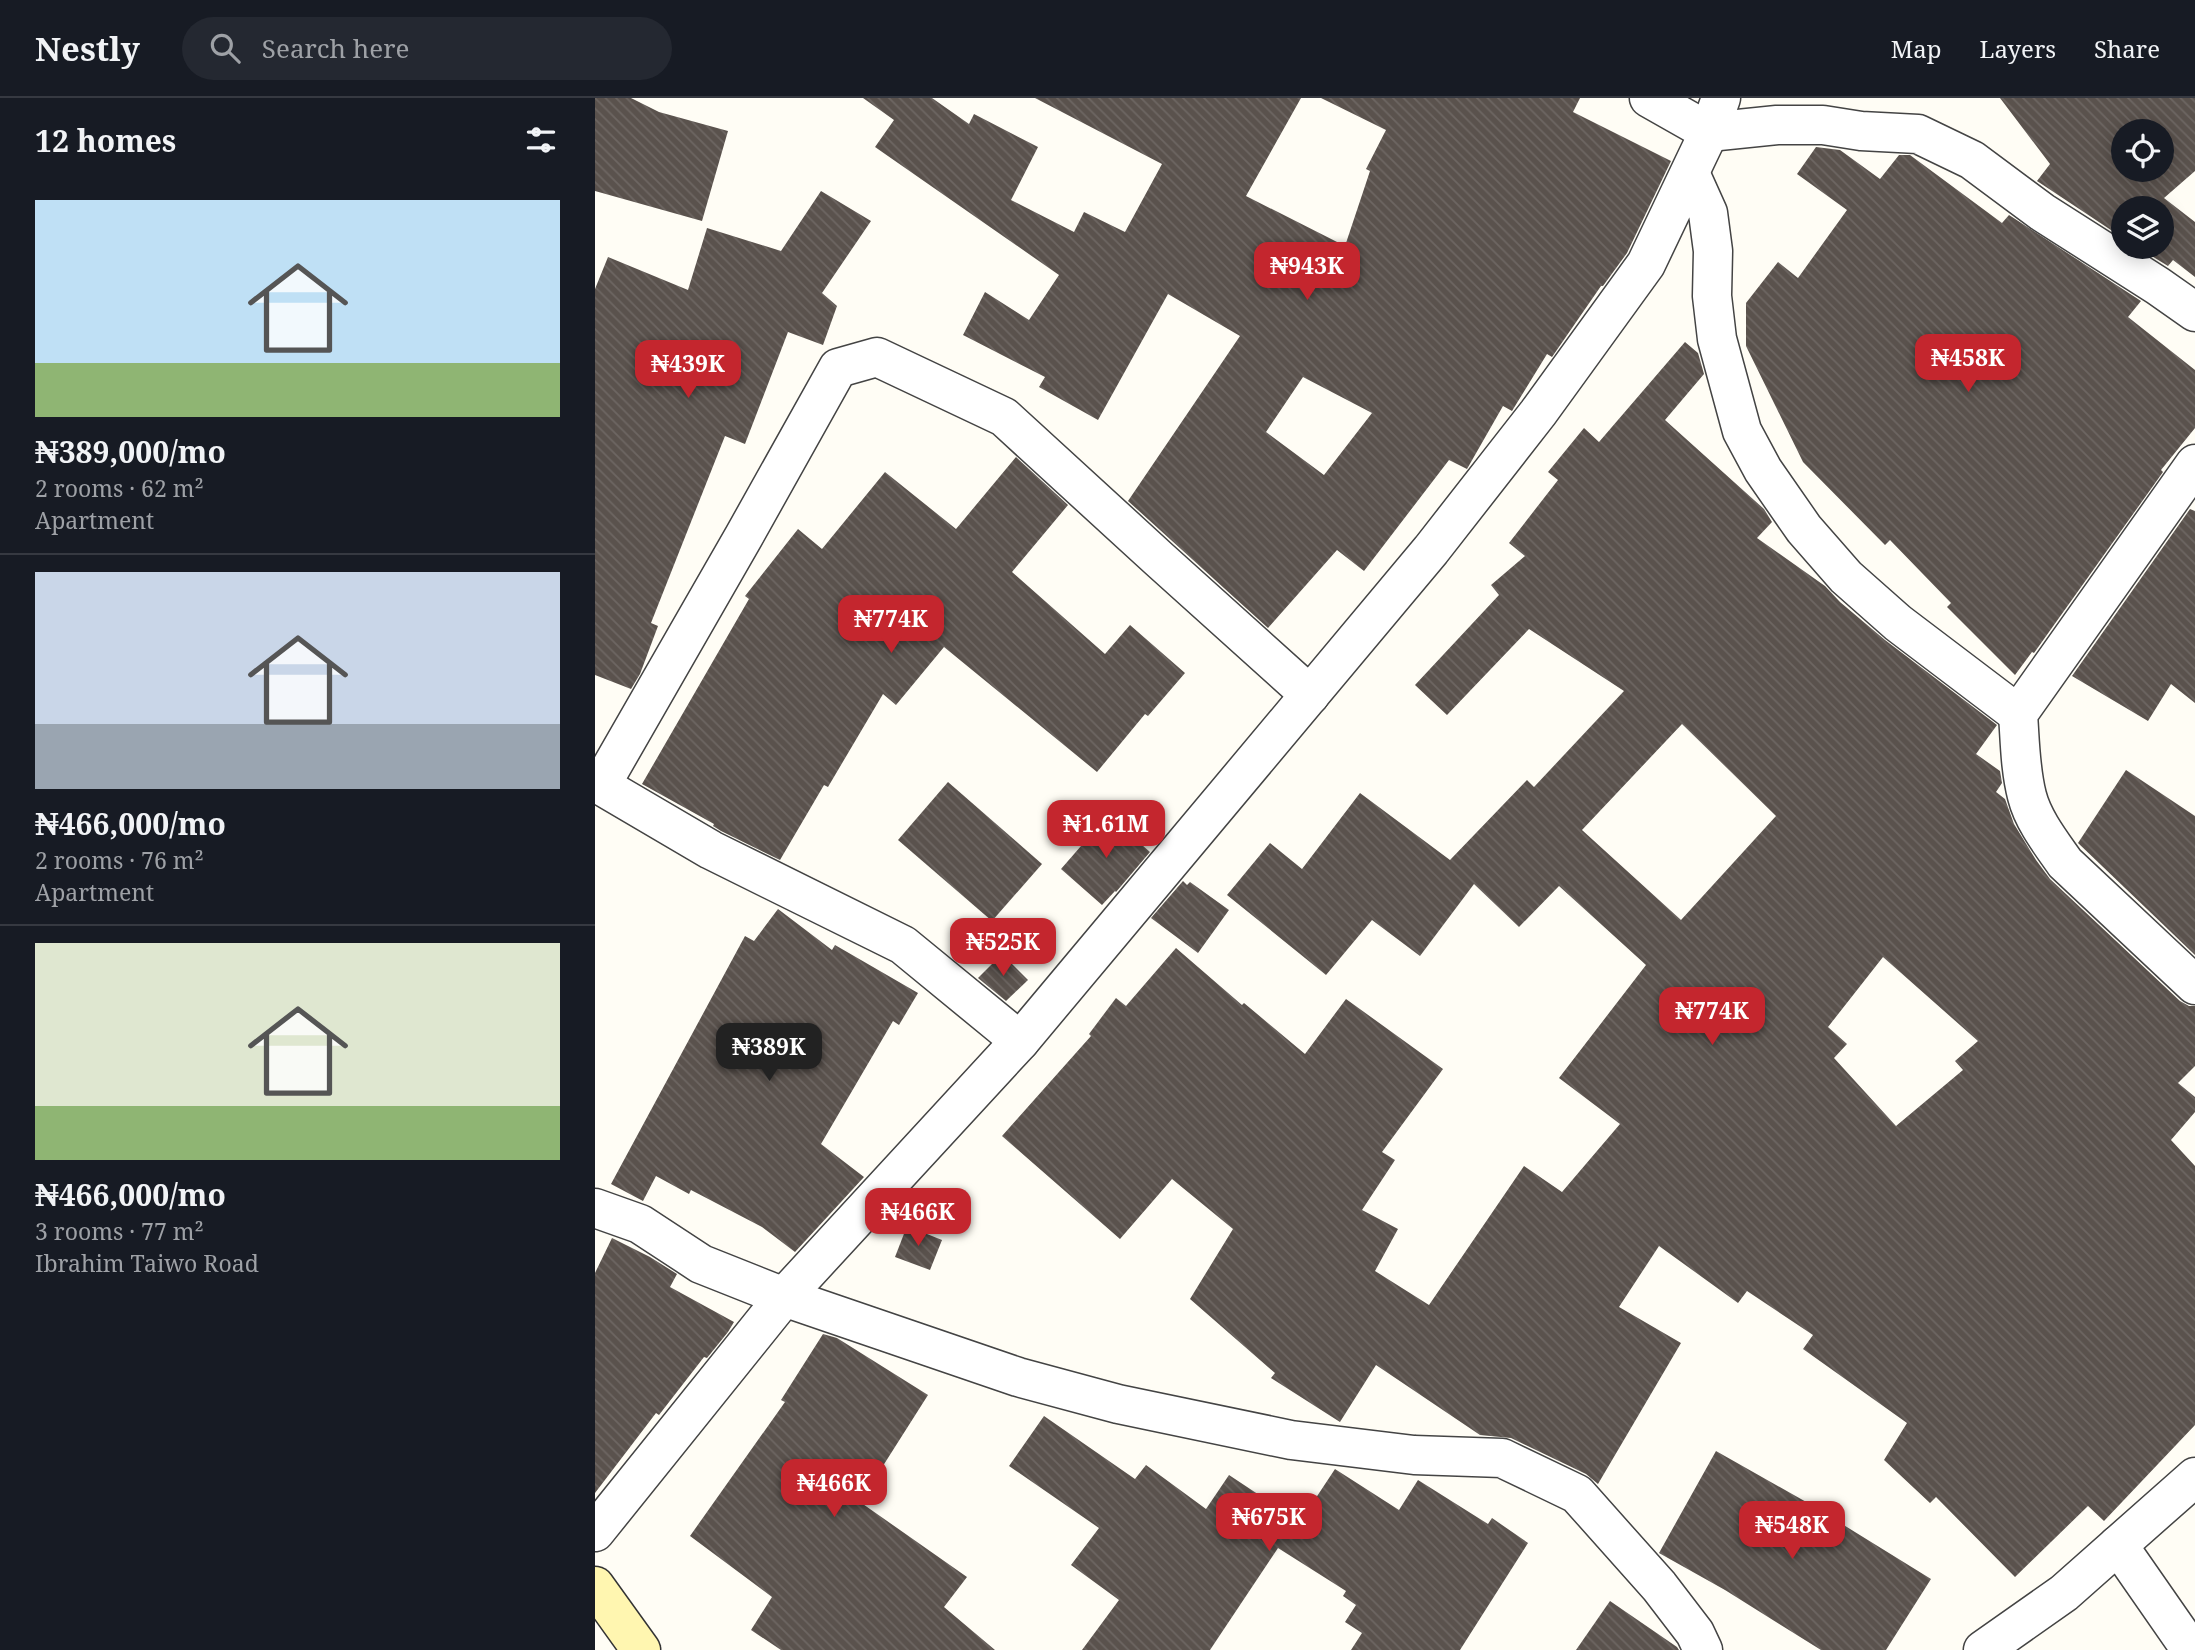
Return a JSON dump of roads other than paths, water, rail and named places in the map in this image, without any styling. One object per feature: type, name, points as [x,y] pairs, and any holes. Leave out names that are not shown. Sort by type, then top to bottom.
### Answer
[{"type":"main road","points":[[595,1586],[641,1650]]},
{"type":"street","points":[[1649,98],[1715,115],[1777,125],[1823,125],[1861,131],[1918,134],[1972,160],[2042,212],[2195,312]]},
{"type":"street","points":[[595,1532],[784,1297],[1020,1041],[1431,550],[1646,264],[1715,115]]},
{"type":"street","points":[[1690,173],[1708,213],[1713,251],[1712,296],[1717,340],[1742,431],[1763,470],[1804,529],[1846,577],[1898,623],[2018,714]]},
{"type":"street","points":[[1020,1041],[903,944],[711,850],[598,783],[744,537],[838,368],[877,357],[1004,417],[1310,695]]},
{"type":"street","points":[[2195,464],[2018,714],[2027,798],[2051,843],[2065,863],[2195,985]]},
{"type":"street","points":[[595,1208],[640,1224],[701,1264],[784,1297],[1018,1377],[1118,1404],[1291,1440],[1414,1455],[1502,1458],[1577,1494],[1659,1586],[1695,1633],[1703,1650]]},
{"type":"street","points":[[1983,1650],[2064,1592],[2195,1477]]},
{"type":"street","points":[[2118,1545],[2191,1650]]}]
